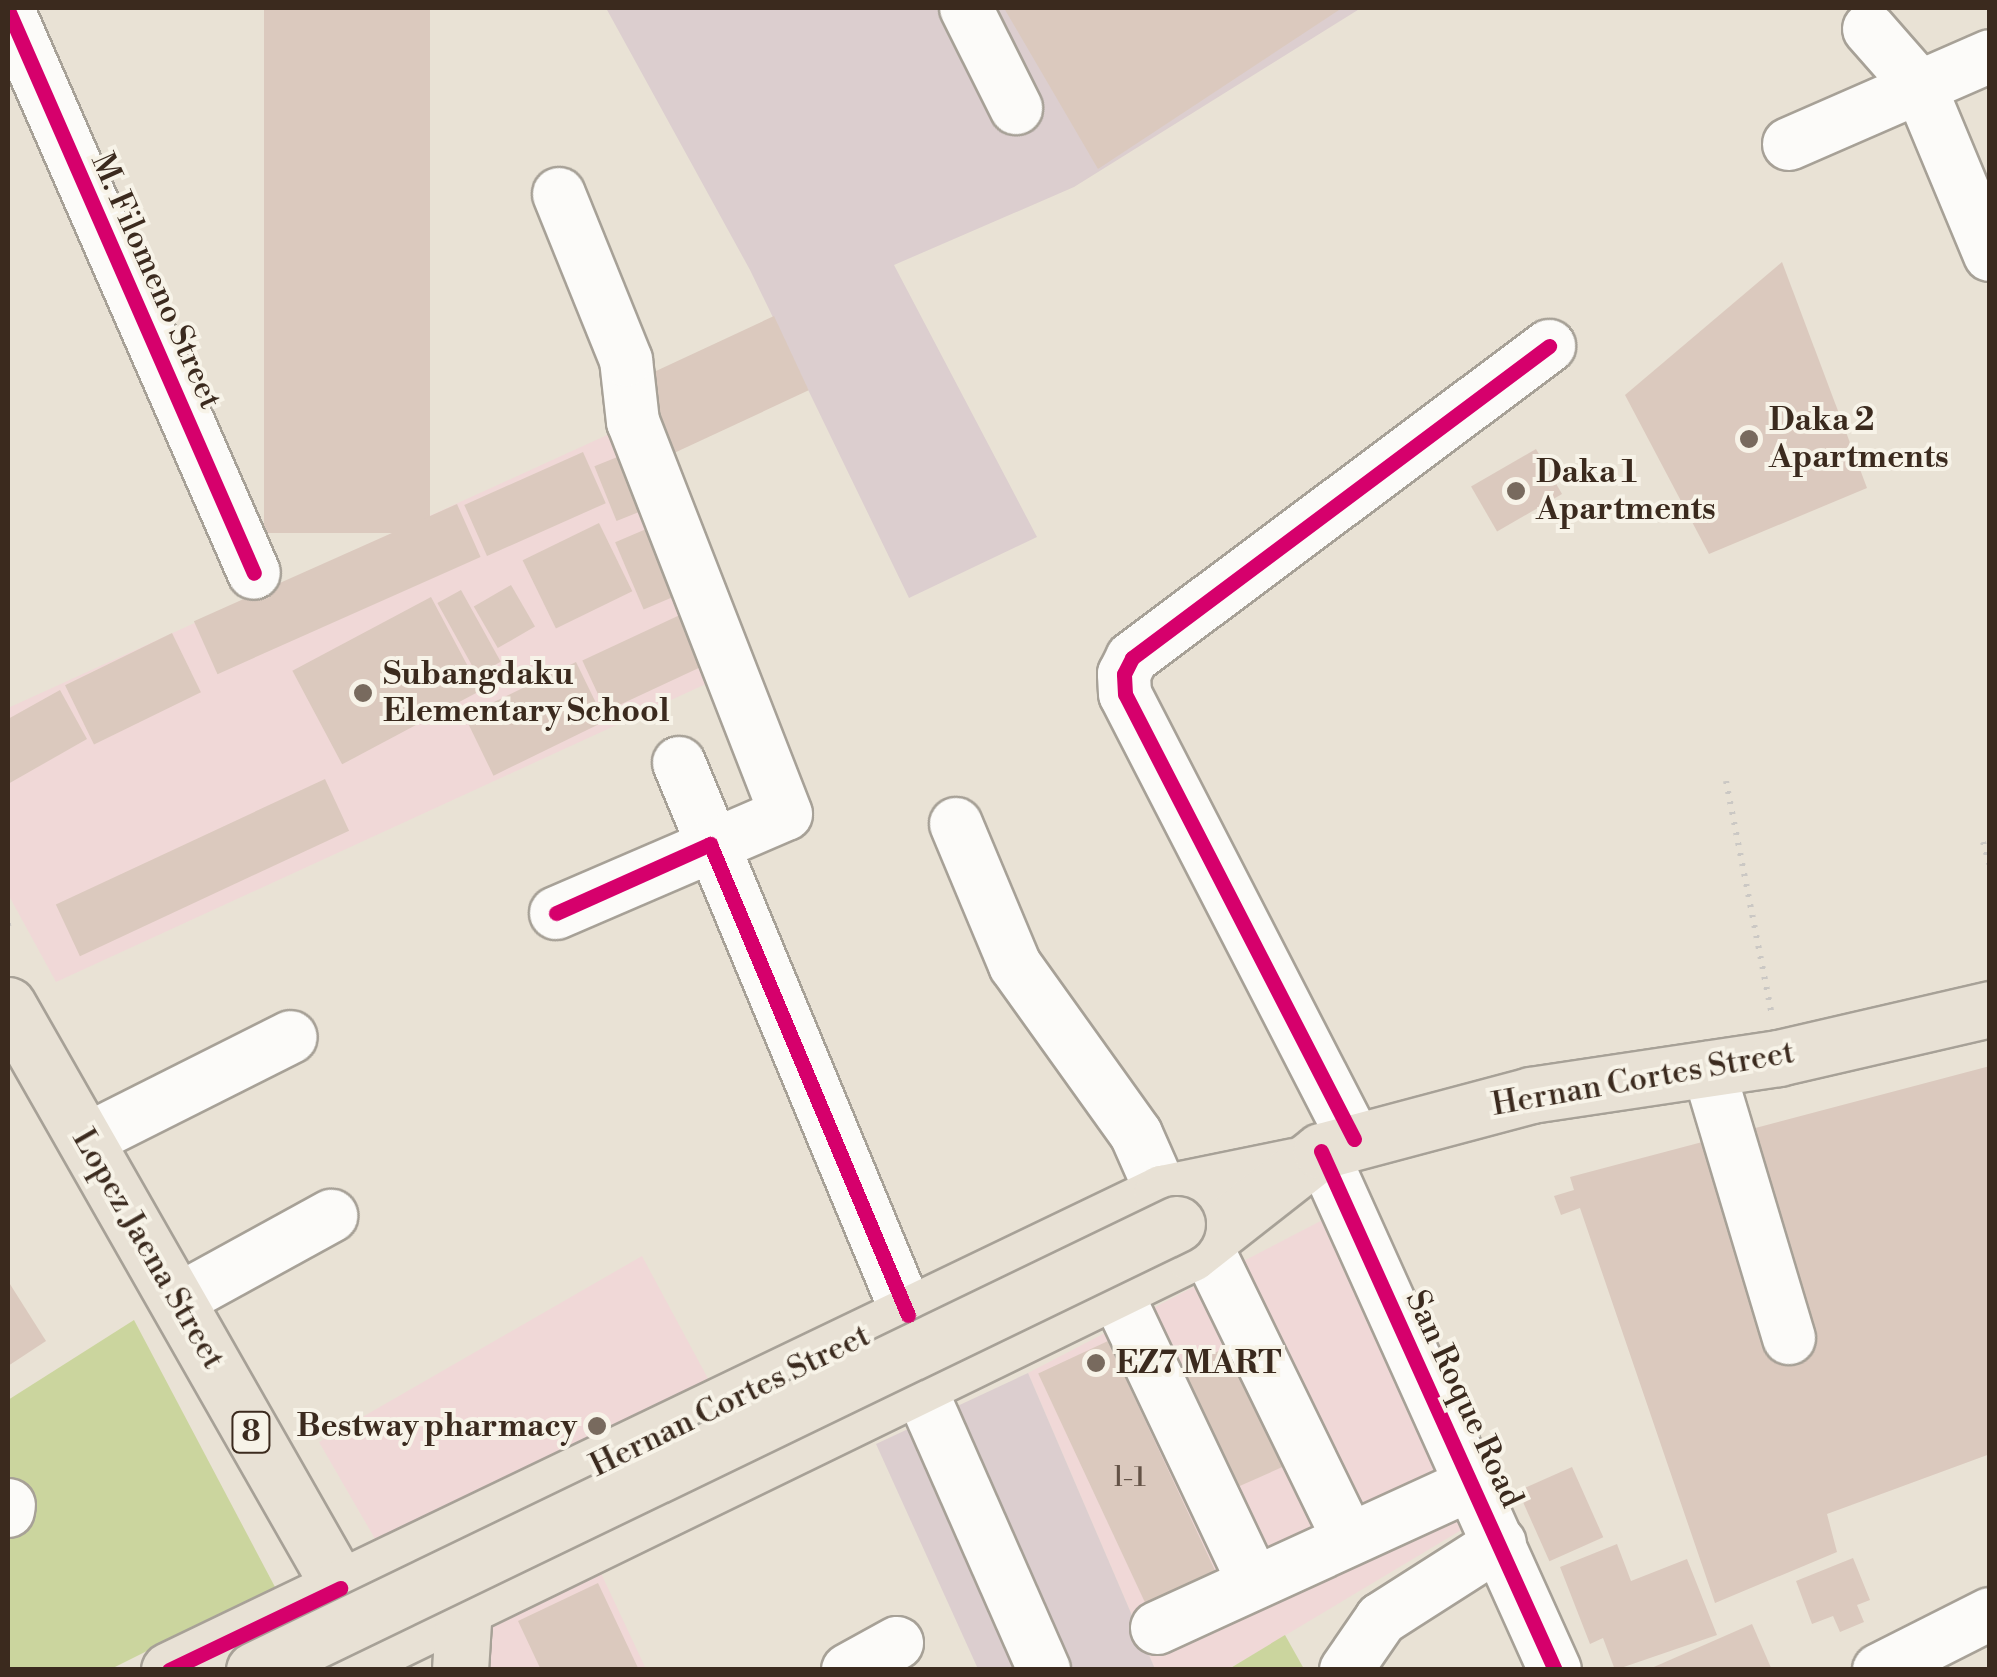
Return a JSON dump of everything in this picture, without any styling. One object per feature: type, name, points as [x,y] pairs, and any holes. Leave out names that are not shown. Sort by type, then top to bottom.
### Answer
[{"type":"main road","name":"Lopez Jaena Street","points":[[8,1005],[340,1588],[366,1663]]},
{"type":"main road","name":"Hernan Cortes Street","points":[[254,1670],[1326,1151],[1531,1094],[1778,1058],[1990,1009]]},
{"type":"main road","name":"Hernan Cortes Street","points":[[366,1663],[464,1607],[1115,1290],[1181,1220]]},
{"type":"main road","name":"Hernan Cortes Street","points":[[169,1670],[908,1316],[1181,1220]]},
{"type":"main road","points":[[460,1670],[464,1607]]},
{"type":"street","points":[[966,8],[1016,108]]},
{"type":"street","name":"M. Filomeno Street","points":[[8,10],[254,573]]},
{"type":"street","points":[[1869,30],[1920,87],[1990,254]]},
{"type":"street","points":[[1790,144],[1990,56]]},
{"type":"street","points":[[556,913],[786,814],[646,457],[626,360],[559,194]]},
{"type":"street","name":"San Roque Road","points":[[1549,346],[1132,658],[1124,674],[1126,694],[1472,1484],[1490,1549],[1555,1670]]},
{"type":"street","points":[[679,763],[908,1316]]},
{"type":"street","points":[[956,824],[1015,965],[1136,1134],[1348,1535]]},
{"type":"street","points":[[86,1140],[291,1037]]},
{"type":"street","points":[[1708,1068],[1789,1338]]},
{"type":"street","points":[[178,1300],[331,1216]]},
{"type":"street","points":[[1115,1290],[1253,1582]]},
{"type":"street","points":[[919,1386],[1044,1670]]},
{"type":"street","points":[[1157,1628],[1348,1535],[1472,1484]]},
{"type":"street","points":[[1346,1670],[1381,1619],[1490,1549],[1527,1670]]},
{"type":"street","points":[[1879,1670],[1990,1614]]},
{"type":"street","points":[[848,1670],[897,1643]]},
{"type":"path","points":[[1726,781],[1778,1058]]},
{"type":"path","points":[[1984,842],[1990,867]]},
{"type":"shaded area","points":[[606,8],[1361,8],[1074,187],[894,265],[1037,537],[909,598],[750,270]]},
{"type":"shaded area","name":"Subangdaku Elementary School","points":[[618,430],[719,678],[56,982],[8,894],[8,708]]},
{"type":"shaded area","points":[[1338,1212],[1478,1520],[1229,1669],[1155,1669],[1028,1373]]},
{"type":"shaded area","points":[[642,1256],[712,1386],[382,1551],[319,1442]]},
{"type":"shaded area","points":[[1028,1373],[1155,1669],[978,1669],[876,1444]]},
{"type":"shaded area","points":[[599,1569],[646,1669],[479,1670],[486,1628]]},
{"type":"green space","points":[[134,1320],[275,1587],[111,1669],[8,1670],[8,1400]]},
{"type":"green space","points":[[1285,1635],[1304,1669],[1229,1669]]},
{"type":"building","points":[[264,8],[430,8],[430,533],[264,533]]},
{"type":"building","points":[[1004,8],[1342,8],[1098,169]]},
{"type":"building","name":"Daka 2 Apartments","points":[[1782,262],[1867,488],[1709,554],[1625,395]]},
{"type":"building","points":[[774,316],[809,390],[663,458],[628,384]]},
{"type":"building","name":"Daka 1 Apartments","points":[[1536,449],[1562,494],[1497,532],[1471,486]]},
{"type":"building","points":[[583,452],[606,503],[487,556],[464,505]]},
{"type":"building","points":[[625,454],[647,509],[617,521],[594,466]]},
{"type":"building","points":[[457,504],[481,557],[217,674],[194,621]]},
{"type":"building","points":[[599,523],[632,591],[556,629],[523,560]]},
{"type":"building","points":[[651,527],[680,594],[644,609],[615,542]]},
{"type":"building","points":[[511,585],[535,627],[498,648],[474,606]]},
{"type":"building","points":[[461,590],[501,662],[477,675],[437,603]]},
{"type":"building","points":[[431,597],[481,691],[342,764],[292,671]]},
{"type":"building","points":[[682,614],[706,665],[606,711],[582,660]]},
{"type":"building","points":[[172,633],[201,692],[94,744],[65,685]]},
{"type":"building","points":[[576,662],[605,721],[493,776],[465,716]]},
{"type":"building","points":[[60,690],[87,739],[8,784],[8,719]]},
{"type":"building","points":[[325,779],[349,831],[80,956],[56,905]]},
{"type":"building","points":[[1990,1066],[1990,1454],[1827,1514],[1837,1552],[1715,1603],[1580,1208],[1561,1215],[1554,1196],[1574,1190],[1570,1177]]},
{"type":"building","points":[[8,1281],[46,1341],[8,1366]]},
{"type":"building","points":[[1108,1341],[1220,1580],[1150,1613],[1038,1374]]},
{"type":"building","points":[[1232,1345],[1286,1466],[1236,1488],[1183,1367]]},
{"type":"building","points":[[1572,1467],[1603,1537],[1549,1561],[1518,1491]]},
{"type":"building","points":[[1617,1544],[1631,1581],[1687,1559],[1717,1635],[1615,1670],[1603,1638],[1590,1644],[1560,1567]]},
{"type":"building","points":[[1853,1558],[1870,1600],[1857,1605],[1864,1622],[1840,1632],[1833,1616],[1812,1624],[1796,1581]]},
{"type":"building","points":[[598,1583],[639,1670],[541,1670],[518,1621]]},
{"type":"building","points":[[1752,1624],[1772,1670],[1647,1670]]},
{"type":"cycle path","points":[[8,10],[254,573]]},
{"type":"cycle path","points":[[1354,1139],[1125,694],[1124,674],[1132,658],[1549,346]]},
{"type":"cycle path","points":[[556,913],[710,844],[908,1315]]},
{"type":"cycle path","points":[[1321,1151],[1555,1670]]},
{"type":"cycle path","points":[[169,1670],[340,1588]]},
{"type":"place","name":"Daka 2 Apartments","points":[[1749,439]]},
{"type":"place","name":"Daka 1 Apartments","points":[[1516,491]]},
{"type":"place","name":"Subangdaku Elementary School","points":[[363,693]]},
{"type":"place","name":"EZ7 MART","points":[[1096,1363]]},
{"type":"place","name":"Bestway pharmacy","points":[[597,1426]]}]
